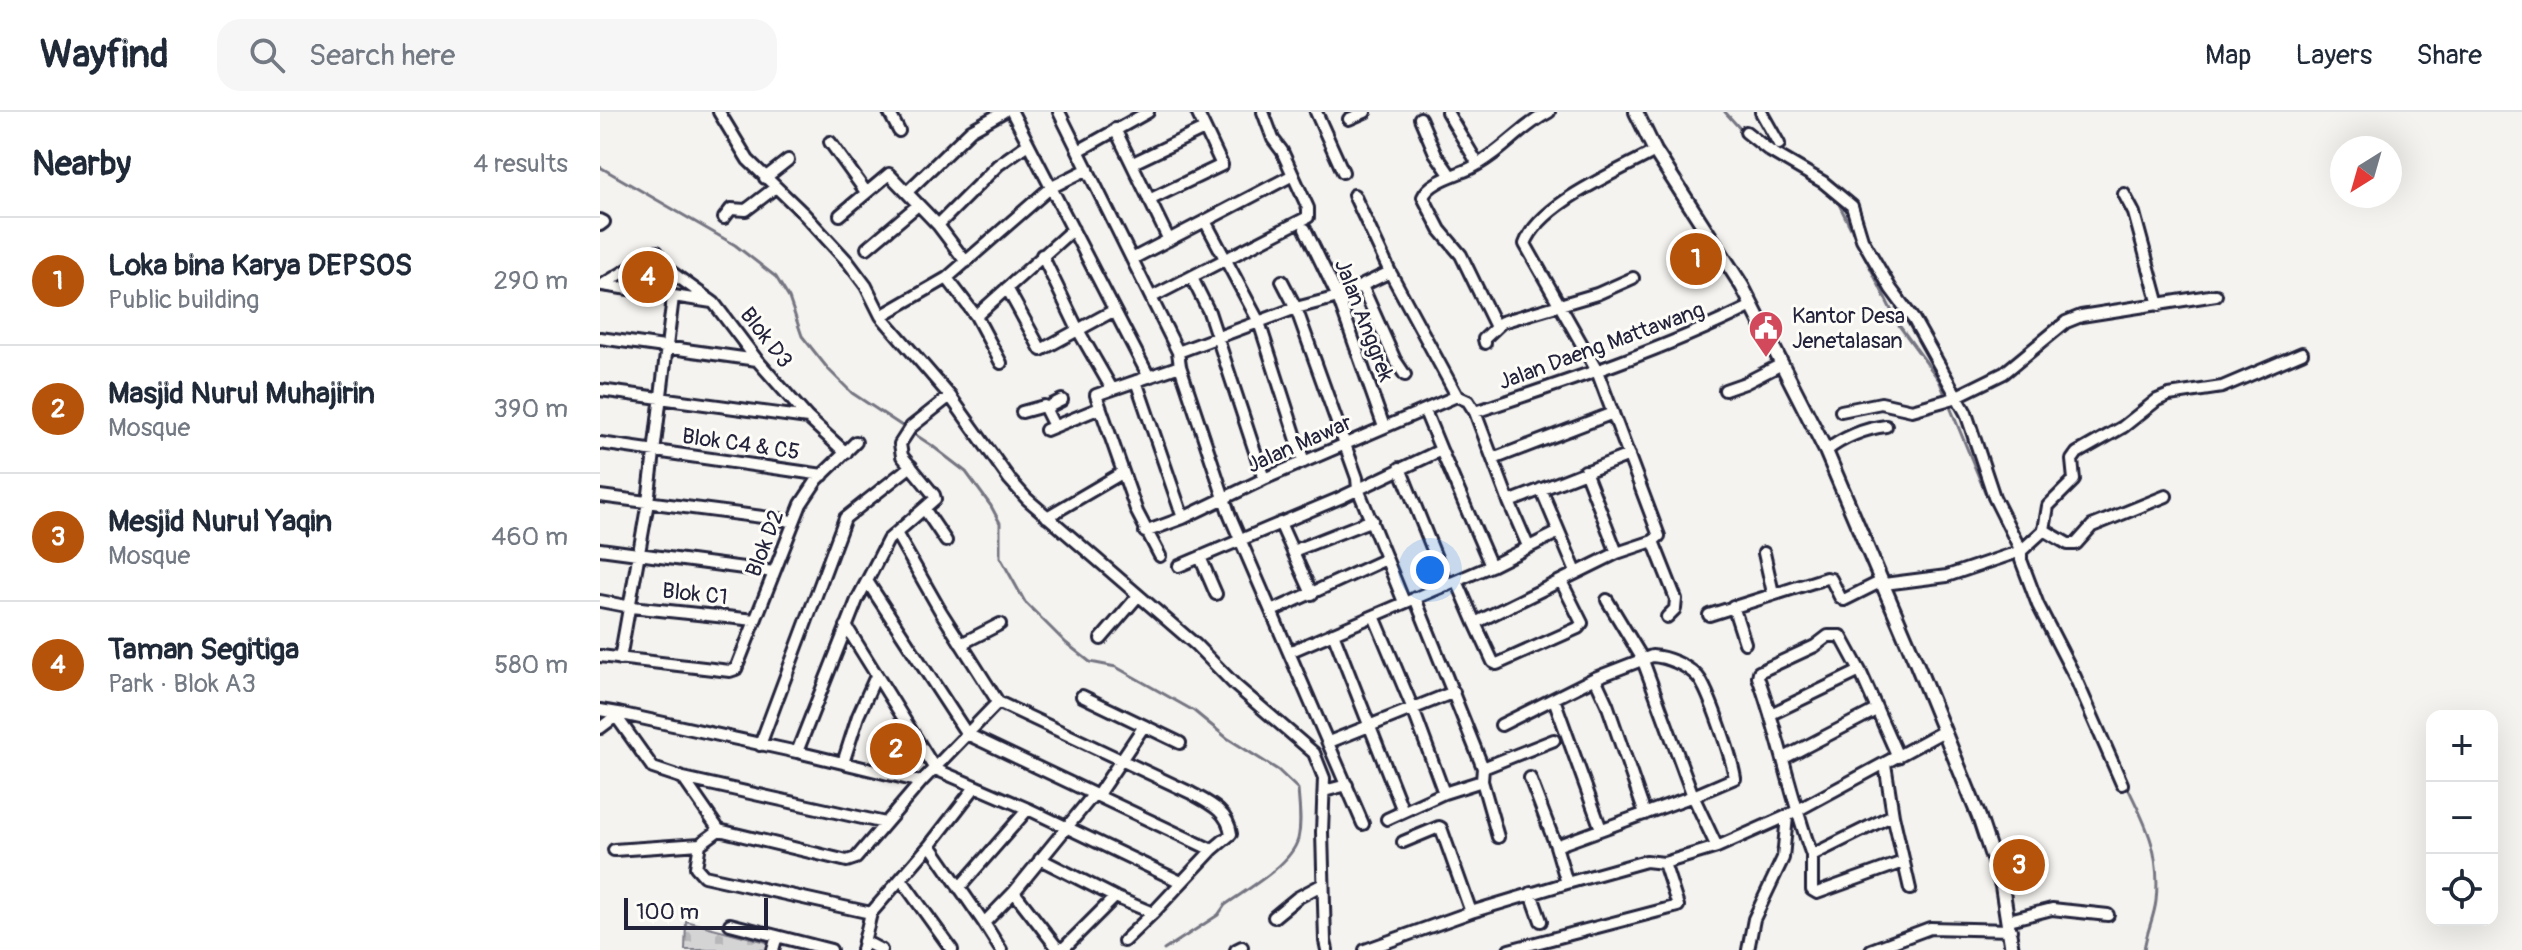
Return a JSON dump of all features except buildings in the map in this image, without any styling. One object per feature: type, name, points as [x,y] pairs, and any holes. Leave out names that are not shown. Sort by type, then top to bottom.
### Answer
[{"type":"street","points":[[719,112],[748,160],[848,262],[866,286],[881,316],[950,396],[1010,480],[1047,517],[1196,645],[1235,685],[1307,746],[1319,761],[1324,791],[1323,884],[1327,950]]},
{"type":"street","points":[[889,112],[899,131]]},
{"type":"street","points":[[907,192],[971,130],[1003,112]]},
{"type":"street","points":[[1012,112],[1149,377]]},
{"type":"street","points":[[1059,112],[1178,352],[1224,498],[1363,824]]},
{"type":"street","points":[[1080,150],[1148,112]]},
{"type":"street","points":[[1149,200],[1222,165],[1197,112]]},
{"type":"street","points":[[1152,297],[1308,217],[1308,208],[1282,151],[1273,139],[1263,112]]},
{"type":"street","points":[[1316,112],[1343,172]]},
{"type":"street","points":[[1349,119],[1364,112]]},
{"type":"street","points":[[1447,112],[1478,164]]},
{"type":"street","points":[[1496,327],[1461,255],[1440,230],[1423,200],[1428,189],[1478,164],[1528,124],[1549,112]]},
{"type":"street","points":[[1636,112],[1655,151],[1752,306],[1826,451],[1979,817],[2002,886],[2012,950]]},
{"type":"street","points":[[1761,112],[1779,144]]},
{"type":"street","points":[[1420,118],[1435,153],[1451,176]]},
{"type":"street","points":[[1115,129],[1169,240]]},
{"type":"street","points":[[1133,163],[1204,129]]},
{"type":"street","points":[[1746,132],[1770,151],[1816,177],[1852,206],[1866,247],[1914,320],[1954,398],[1966,413],[1994,497],[2021,551],[2021,560],[2038,605],[2079,685],[2122,784]]},
{"type":"street","points":[[830,142],[866,192]]},
{"type":"street","points":[[938,225],[998,165],[1028,144]]},
{"type":"street","points":[[1475,623],[1617,553],[1653,541],[1659,534],[1597,371],[1525,248],[1525,240],[1539,222],[1569,198],[1655,151]]},
{"type":"street","points":[[765,178],[788,160]]},
{"type":"street","points":[[881,316],[947,278],[1050,188],[1088,169]]},
{"type":"street","points":[[840,215],[889,174],[938,225],[966,262]]},
{"type":"street","points":[[1132,259],[1293,175]]},
{"type":"street","points":[[724,218],[731,209],[742,211],[776,187]]},
{"type":"street","points":[[2124,194],[2134,213],[2159,305]]},
{"type":"street","points":[[1354,195],[1390,272],[1463,398],[1475,412],[1528,546]]},
{"type":"street","points":[[867,248],[918,205]]},
{"type":"street","points":[[1205,221],[1259,322],[1304,462]]},
{"type":"street","points":[[976,316],[1073,229]]},
{"type":"street","name":"Jalan Anggrek","points":[[1305,229],[1338,297],[1384,427]]},
{"type":"street","name":"Blok D3","points":[[601,286],[653,254],[714,303],[757,360],[808,418],[846,453]]},
{"type":"street","points":[[1042,255],[1078,330],[1112,389]]},
{"type":"street","points":[[1178,352],[1296,308],[1338,297],[1390,272]]},
{"type":"street","points":[[947,278],[976,316],[1001,363]]},
{"type":"street","points":[[1192,278],[1217,338],[1264,479]]},
{"type":"street","points":[[1485,343],[1484,339],[1496,327],[1510,319],[1597,294],[1633,278]]},
{"type":"street","points":[[1282,281],[1296,308],[1357,478],[1358,489],[1404,602]]},
{"type":"street","points":[[601,286],[714,303]]},
{"type":"street","points":[[1362,286],[1395,360],[1405,375]]},
{"type":"street","points":[[1007,288],[1041,350],[1113,311]]},
{"type":"street","points":[[1841,411],[1881,403],[1912,410],[1937,405],[2012,367],[2066,322],[2091,313],[2216,295]]},
{"type":"street","points":[[600,656],[620,659],[631,607],[669,347],[673,297]]},
{"type":"street","name":"Jalan Daeng Mattawang","points":[[1475,412],[1597,371],[1699,332],[1752,306]]},
{"type":"street","points":[[600,338],[757,360]]},
{"type":"street","points":[[1709,615],[1829,578],[1844,600],[1883,583],[1947,576],[2021,551],[2044,530],[2048,506],[2074,480],[2072,460],[2077,453],[2123,427],[2157,400],[2169,395],[2222,387],[2302,353]]},
{"type":"street","points":[[1725,390],[1782,364]]},
{"type":"street","points":[[1160,556],[1145,532],[1096,395],[1180,366]]},
{"type":"street","points":[[1136,381],[1183,518]]},
{"type":"street","points":[[600,390],[808,418]]},
{"type":"street","points":[[797,752],[846,626],[882,550],[896,533],[925,510],[935,496],[901,453],[901,441],[911,427],[950,396]]},
{"type":"street","name":"Jalan Mawar","points":[[1145,532],[1183,518],[1384,427],[1463,398]]},
{"type":"street","points":[[1046,408],[1062,400]]},
{"type":"street","points":[[1022,412],[1041,405],[1046,408],[1050,428],[1100,408]]},
{"type":"street","points":[[1425,411],[1491,566]]},
{"type":"street","points":[[1493,459],[1613,413]]},
{"type":"street","points":[[1826,451],[1848,438],[1886,426]]},
{"type":"street","name":"Blok D2","points":[[620,659],[730,671],[737,668],[793,521],[811,487],[856,442]]},
{"type":"street","name":"Blok C4 & C5","points":[[600,443],[823,475]]},
{"type":"street","points":[[1179,566],[1441,450]]},
{"type":"street","points":[[1509,502],[1629,455]]},
{"type":"street","points":[[760,745],[845,518],[911,466]]},
{"type":"street","points":[[1400,468],[1452,583],[1493,662],[1497,664],[1578,628],[1582,623],[1561,581]]},
{"type":"street","points":[[1585,471],[1617,553]]},
{"type":"street","points":[[1047,517],[1122,473]]},
{"type":"street","points":[[1541,489],[1576,572]]},
{"type":"street","points":[[600,496],[793,521]]},
{"type":"street","points":[[2044,530],[2068,544],[2076,544],[2092,526],[2166,496]]},
{"type":"street","points":[[925,510],[946,541]]},
{"type":"street","points":[[1293,551],[1372,520]]},
{"type":"street","points":[[1280,523],[1312,594]]},
{"type":"street","points":[[1289,652],[1491,566],[1559,532]]},
{"type":"street","points":[[896,533],[998,702],[1215,806],[1232,832],[1124,941]]},
{"type":"street","points":[[1653,541],[1676,599],[1675,609],[1667,617]]},
{"type":"street","points":[[600,549],[774,572]]},
{"type":"street","points":[[1764,553],[1773,593]]},
{"type":"street","points":[[1200,557],[1216,594]]},
{"type":"street","points":[[1272,611],[1386,559]]},
{"type":"street","points":[[867,581],[967,734],[1212,850]]},
{"type":"street","points":[[1101,639],[1138,596]]},
{"type":"street","points":[[1415,598],[1483,768],[1482,781],[1498,837]]},
{"type":"street","points":[[1607,600],[1642,658],[1693,796],[1717,847]]},
{"type":"street","name":"Blok C1","points":[[600,601],[755,620]]},
{"type":"street","points":[[1733,606],[1745,643]]},
{"type":"street","points":[[1374,616],[1444,793]]},
{"type":"street","points":[[961,644],[1000,624]]},
{"type":"street","points":[[846,626],[935,769],[1028,809],[1181,882]]},
{"type":"street","points":[[1333,633],[1403,811]]},
{"type":"street","points":[[1748,950],[1754,919],[1783,858],[1791,813],[1784,758],[1759,672],[1815,646],[1828,636],[1841,636],[1898,757]]},
{"type":"street","points":[[1501,725],[1642,658],[1660,657],[1679,664],[1698,677],[1706,690],[1735,775],[1732,780],[1556,846]]},
{"type":"street","points":[[1771,714],[1860,671]]},
{"type":"street","points":[[843,763],[858,716],[876,676]]},
{"type":"street","points":[[1595,678],[1645,814]]},
{"type":"street","points":[[1329,742],[1454,692]]},
{"type":"street","points":[[1082,696],[1180,743]]},
{"type":"street","points":[[1554,699],[1601,829]]},
{"type":"street","points":[[683,778],[719,830],[847,861],[856,858],[921,782],[998,702]]},
{"type":"street","points":[[600,710],[921,782]]},
{"type":"street","points":[[1784,758],[1876,710]]},
{"type":"street","points":[[600,728],[617,715]]},
{"type":"street","points":[[617,715],[653,768],[683,778],[885,823]]},
{"type":"street","points":[[984,923],[1096,795],[1144,726]]},
{"type":"street","points":[[1365,950],[1531,893],[1646,861],[1664,863],[1717,847],[1791,813],[1944,731]]},
{"type":"street","points":[[1483,768],[1554,740]]},
{"type":"street","points":[[1885,764],[1910,889]]},
{"type":"street","points":[[1530,778],[1567,883]]},
{"type":"street","points":[[1387,819],[1444,793],[1482,781]]},
{"type":"street","points":[[1324,791],[1347,785]]},
{"type":"street","points":[[881,950],[863,945],[871,913],[975,787]]},
{"type":"street","points":[[959,888],[1028,809]]},
{"type":"street","points":[[1791,813],[1812,855],[1812,890],[1817,893],[1903,862]]},
{"type":"street","points":[[1812,855],[1893,815]]},
{"type":"street","points":[[1403,842],[1441,828],[1471,912]]},
{"type":"street","points":[[614,850],[700,844],[719,830]]},
{"type":"street","points":[[700,844],[696,867],[704,876],[871,913]]},
{"type":"street","points":[[930,845],[1001,950]]},
{"type":"street","points":[[1040,859],[1153,913]]},
{"type":"street","points":[[1509,950],[1547,946],[1678,906],[1664,863]]},
{"type":"street","points":[[901,879],[952,950]]},
{"type":"street","points":[[1274,917],[1297,898],[1323,884]]},
{"type":"street","points":[[1014,892],[1062,950],[1115,897]]},
{"type":"street","points":[[1531,893],[1541,921]]},
{"type":"street","points":[[1871,950],[1930,928],[2010,925],[2052,909],[2108,915]]},
{"type":"street","points":[[730,924],[831,950]]},
{"type":"street","points":[[773,950],[777,936]]},
{"type":"green space","points":[[650,262],[708,304],[600,292]]},
{"type":"green space","points":[[686,921],[774,944],[772,950],[685,950]]},
{"type":"waterway","points":[[1725,112],[1744,133]]},
{"type":"waterway","points":[[1781,163],[1826,190]]},
{"type":"waterway","points":[[600,167],[735,245],[776,277],[789,298],[802,336],[829,370],[852,393],[966,472],[1000,523],[1000,557],[1025,602],[1066,643],[1090,662],[1116,667],[1194,711],[1227,738],[1278,770],[1298,789],[1299,833],[1294,849],[1287,858],[1225,905],[1218,915],[1164,950]]},
{"type":"waterway","points":[[1837,200],[1898,324],[1939,380],[1985,492],[2009,537]]},
{"type":"waterway","points":[[2037,589],[2049,615]]},
{"type":"waterway","points":[[2125,782],[2145,825],[2156,867],[2156,901],[2144,950]]},
{"type":"place","name":"Loka bina Karya DEPSOS","points":[[1696,259]]},
{"type":"place","name":"Taman Segitiga","points":[[648,277]]},
{"type":"place","name":"Kantor Desa Jenetalasan","points":[[1766,359]]},
{"type":"place","name":"Masjid Nurul Muhajirin","points":[[896,749]]},
{"type":"place","name":"Mesjid Nurul Yaqin","points":[[2019,865]]}]
